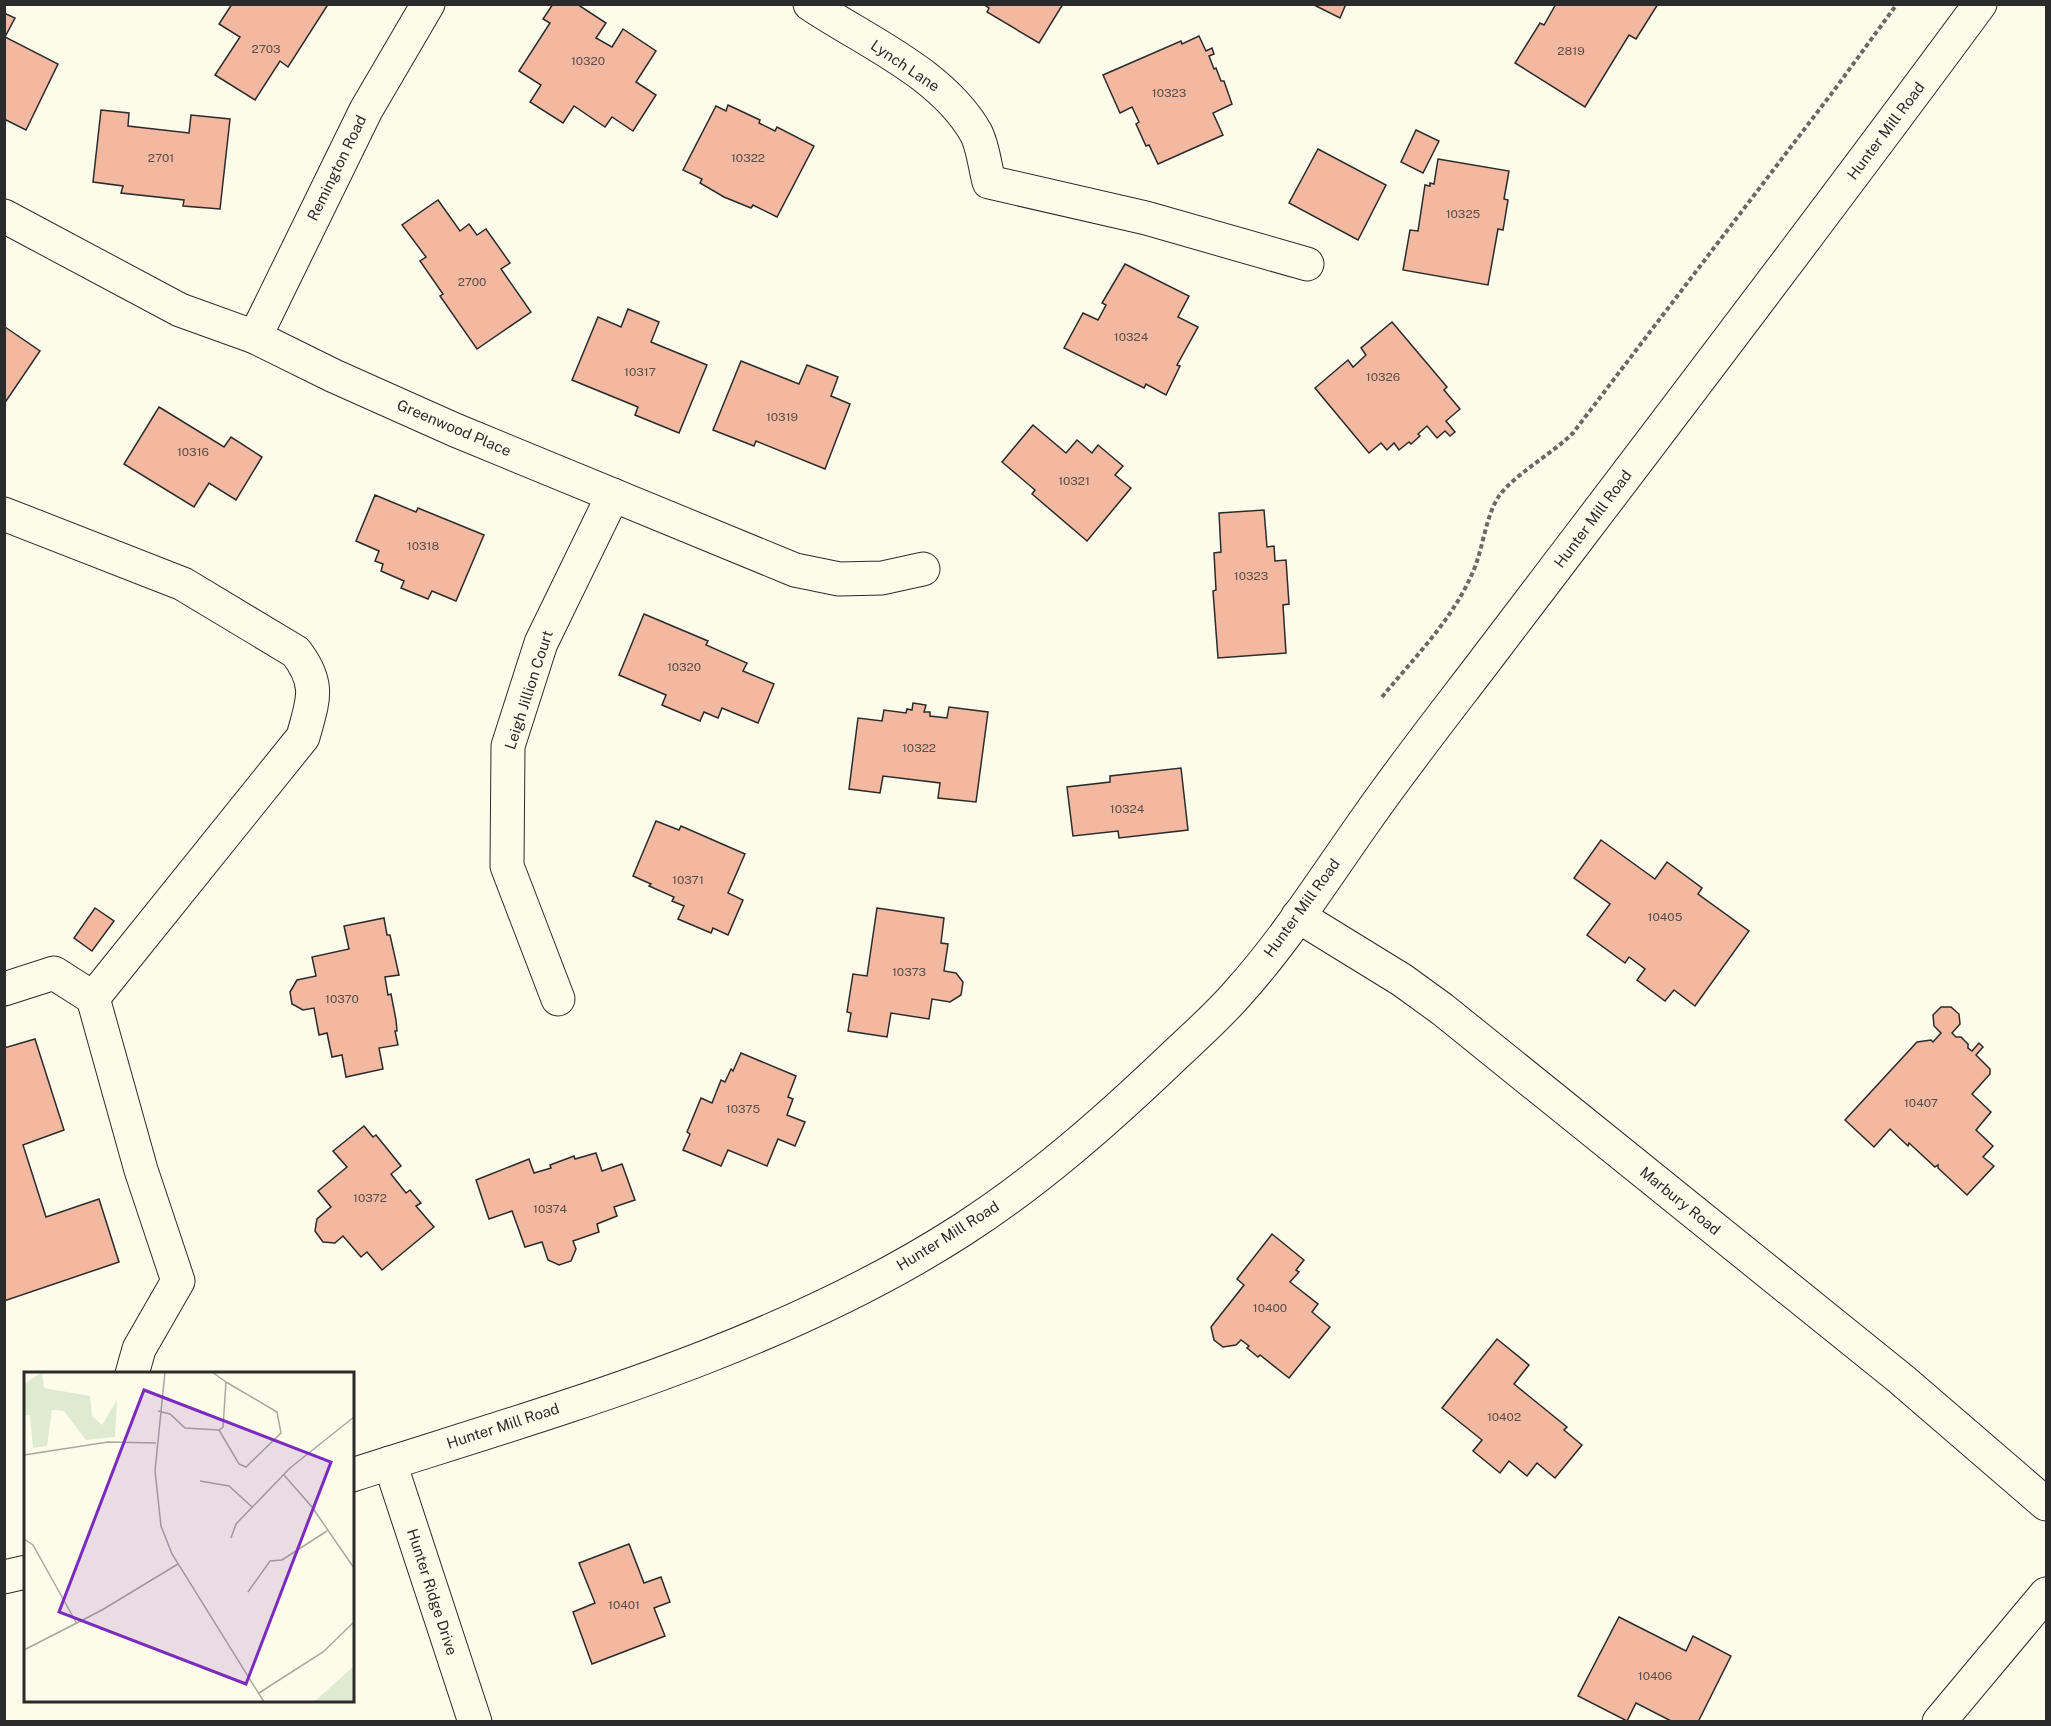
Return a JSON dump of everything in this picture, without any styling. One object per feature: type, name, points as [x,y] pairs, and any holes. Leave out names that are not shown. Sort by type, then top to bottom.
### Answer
[{"type":"street","name":"Remington Road","points":[[255,337],[366,110],[428,4]]},
{"type":"street","name":"Lynch Lane","points":[[810,4],[908,65],[945,93],[976,134],[989,182],[1146,218],[1307,264]]},
{"type":"street","name":"Hunter Mill Road","points":[[354,1474],[618,1389],[759,1337],[868,1285],[960,1231],[1042,1173],[1116,1111],[1236,996],[1298,916],[1398,775],[1770,287],[1980,4]]},
{"type":"street","name":"Greenwood Place","points":[[4,216],[180,310],[255,337],[334,376],[433,420],[795,570],[839,579],[882,578],[923,569]]},
{"type":"street","name":"Leigh Jillion Court","points":[[558,999],[507,866],[508,746],[541,643],[613,495]]},
{"type":"street","points":[[4,514],[193,590],[296,652],[308,668],[314,697],[303,737],[93,998]]},
{"type":"street","name":"Marbury Road","points":[[1298,916],[1402,980],[1442,1009],[1901,1379],[2046,1504]]},
{"type":"street","points":[[4,989],[54,973],[93,998],[141,1170],[178,1281],[139,1349],[133,1372]]},
{"type":"street","name":"Hunter Ridge Drive","points":[[390,1463],[475,1722]]},
{"type":"street","points":[[4,1577],[24,1572]]},
{"type":"street","points":[[1939,1722],[2046,1594]]},
{"type":"path","points":[[1382,697],[1455,607],[1472,574],[1498,498],[1510,485],[1573,433],[1842,80],[1897,4]]},
{"type":"building","points":[[232,4],[324,4],[327,6],[288,67],[280,61],[255,100],[215,75],[240,37],[219,24]]},
{"type":"building","points":[[553,4],[577,4],[606,23],[596,38],[612,47],[623,29],[656,51],[636,82],[656,95],[633,131],[612,117],[605,127],[574,106],[563,123],[530,102],[541,85],[519,71],[550,23],[543,19]]},
{"type":"building","points":[[983,4],[1063,4],[1039,43],[987,12],[989,8]]},
{"type":"building","points":[[1312,4],[1346,4],[1340,18]]},
{"type":"building","points":[[1556,4],[1658,4],[1636,39],[1629,35],[1585,107],[1515,63],[1540,23],[1544,25]]},
{"type":"building","points":[[4,13],[15,18],[5,37],[58,64],[26,130],[4,119]]},
{"type":"building","points":[[1199,36],[1206,51],[1212,48],[1214,54],[1209,56],[1221,81],[1224,81],[1232,104],[1213,113],[1223,135],[1158,164],[1149,145],[1146,146],[1136,124],[1139,122],[1132,107],[1120,113],[1103,75],[1181,41],[1182,44]]},
{"type":"building","points":[[728,105],[760,120],[759,123],[775,131],[777,127],[814,146],[777,217],[753,205],[751,208],[724,197],[700,183],[702,179],[683,170],[716,106],[726,111]]},
{"type":"building","points":[[101,110],[129,113],[128,126],[189,133],[191,115],[230,119],[220,209],[183,206],[184,200],[121,193],[123,186],[93,182]]},
{"type":"building","points":[[1416,130],[1439,141],[1423,173],[1401,162]]},
{"type":"building","points":[[1318,149],[1386,185],[1358,240],[1289,203]]},
{"type":"building","points":[[1438,159],[1509,171],[1504,199],[1508,200],[1503,230],[1498,229],[1488,285],[1403,270],[1410,230],[1418,231],[1425,185],[1434,184]]},
{"type":"building","points":[[438,200],[460,231],[469,224],[477,235],[486,229],[510,263],[501,269],[531,312],[477,349],[440,296],[443,294],[420,261],[426,257],[402,225]]},
{"type":"building","points":[[1125,264],[1189,296],[1178,317],[1198,327],[1177,365],[1180,366],[1166,395],[1146,384],[1144,388],[1064,348],[1083,313],[1098,320],[1106,305],[1102,303]]},
{"type":"building","points":[[628,309],[659,322],[651,342],[707,365],[679,433],[635,415],[638,407],[572,380],[598,317],[621,327]]},
{"type":"building","points":[[1392,322],[1447,387],[1444,390],[1460,409],[1446,421],[1455,432],[1450,436],[1445,431],[1437,438],[1427,426],[1411,444],[1409,442],[1399,450],[1394,443],[1387,450],[1381,443],[1369,453],[1315,388],[1348,360],[1353,367],[1366,355],[1361,348]]},
{"type":"building","points":[[4,328],[40,351],[4,404]]},
{"type":"building","points":[[741,361],[799,384],[807,365],[838,377],[831,396],[850,404],[825,469],[756,441],[754,446],[713,430]]},
{"type":"building","points":[[159,407],[224,447],[231,437],[262,457],[236,500],[209,483],[194,507],[124,464]]},
{"type":"building","points":[[1033,425],[1066,453],[1077,440],[1092,453],[1098,445],[1123,466],[1115,475],[1131,488],[1087,541],[1032,494],[1035,490],[1002,462]]},
{"type":"building","points":[[375,495],[416,512],[418,508],[484,535],[456,601],[432,591],[428,599],[401,588],[404,581],[381,571],[383,564],[375,561],[379,551],[356,541]]},
{"type":"building","points":[[1264,510],[1267,547],[1274,546],[1275,561],[1286,560],[1289,604],[1283,605],[1286,653],[1218,658],[1213,591],[1216,590],[1214,553],[1221,552],[1219,513]]},
{"type":"building","points":[[644,614],[708,641],[706,645],[747,663],[743,671],[774,684],[758,723],[722,708],[718,718],[704,712],[700,721],[662,705],[666,695],[619,675]]},
{"type":"building","points":[[913,703],[926,705],[924,712],[930,712],[930,716],[947,718],[949,707],[988,712],[976,802],[938,798],[940,783],[883,776],[880,793],[849,789],[858,718],[882,721],[884,710],[906,713],[907,709],[912,710]]},
{"type":"building","points":[[1181,768],[1188,830],[1119,838],[1118,831],[1073,836],[1067,787],[1110,782],[1110,776]]},
{"type":"building","points":[[656,821],[679,830],[681,826],[745,854],[728,893],[743,900],[728,935],[713,928],[711,933],[678,919],[684,906],[672,901],[674,897],[633,876]]},
{"type":"building","points":[[1601,840],[1655,879],[1667,862],[1702,888],[1698,894],[1749,931],[1695,1006],[1674,990],[1665,1001],[1637,980],[1645,969],[1629,957],[1625,963],[1587,935],[1610,904],[1574,878]]},
{"type":"building","points":[[95,908],[114,921],[92,951],[74,938]]},
{"type":"building","points":[[877,908],[944,918],[941,943],[948,944],[944,971],[956,973],[963,982],[961,995],[950,1002],[932,999],[929,1019],[891,1013],[887,1037],[848,1031],[851,1013],[847,1012],[853,974],[867,976]]},
{"type":"building","points":[[384,918],[399,975],[385,977],[396,1020],[397,1031],[395,1031],[398,1045],[379,1048],[383,1069],[346,1077],[342,1055],[332,1057],[327,1033],[319,1035],[314,1008],[303,1010],[292,1004],[290,992],[297,980],[316,976],[312,957],[349,949],[344,926]]},
{"type":"building","points":[[1941,1007],[1951,1007],[1959,1014],[1960,1024],[1952,1033],[1956,1037],[1961,1037],[1972,1051],[1979,1043],[1983,1047],[1976,1055],[1990,1069],[1990,1074],[1972,1094],[1991,1112],[1976,1130],[1993,1146],[1983,1157],[1994,1166],[1967,1195],[1938,1168],[1938,1165],[1935,1167],[1890,1129],[1874,1147],[1845,1120],[1917,1042],[1931,1040],[1933,1042],[1941,1033],[1934,1026],[1933,1015]]},
{"type":"building","points":[[35,1039],[64,1130],[23,1145],[46,1217],[99,1199],[119,1262],[4,1301],[4,1048]]},
{"type":"building","points":[[741,1053],[796,1076],[788,1097],[793,1099],[787,1115],[805,1122],[795,1146],[778,1139],[767,1166],[728,1150],[721,1166],[683,1150],[690,1134],[687,1132],[701,1098],[712,1103],[721,1080],[725,1082]]},
{"type":"building","points":[[364,1126],[373,1137],[376,1135],[401,1166],[391,1174],[406,1193],[410,1190],[421,1203],[416,1206],[434,1227],[382,1270],[367,1252],[361,1257],[343,1236],[335,1243],[323,1242],[315,1231],[317,1219],[331,1207],[318,1191],[347,1167],[333,1151]]},
{"type":"building","points":[[596,1153],[602,1171],[622,1164],[635,1200],[614,1207],[617,1216],[597,1224],[599,1232],[573,1241],[576,1249],[571,1261],[559,1265],[548,1260],[542,1242],[525,1247],[512,1211],[489,1219],[476,1180],[529,1159],[534,1173],[551,1168],[550,1165],[574,1156],[575,1159]]},
{"type":"building","points":[[1272,1234],[1304,1260],[1296,1270],[1299,1272],[1290,1282],[1318,1304],[1312,1312],[1330,1327],[1289,1378],[1260,1355],[1258,1357],[1241,1340],[1236,1345],[1223,1347],[1214,1340],[1211,1327],[1244,1285],[1237,1279]]},
{"type":"building","points":[[1497,1339],[1529,1365],[1514,1384],[1567,1427],[1564,1430],[1582,1445],[1555,1478],[1537,1463],[1527,1476],[1509,1461],[1500,1473],[1473,1451],[1482,1440],[1442,1408]]},
{"type":"building","points":[[629,1544],[644,1583],[661,1577],[670,1602],[654,1608],[665,1636],[592,1664],[573,1612],[595,1603],[579,1563]]},
{"type":"building","points":[[1619,1617],[1686,1651],[1693,1636],[1731,1656],[1698,1722],[1673,1722],[1636,1703],[1627,1721],[1578,1696]]}]
